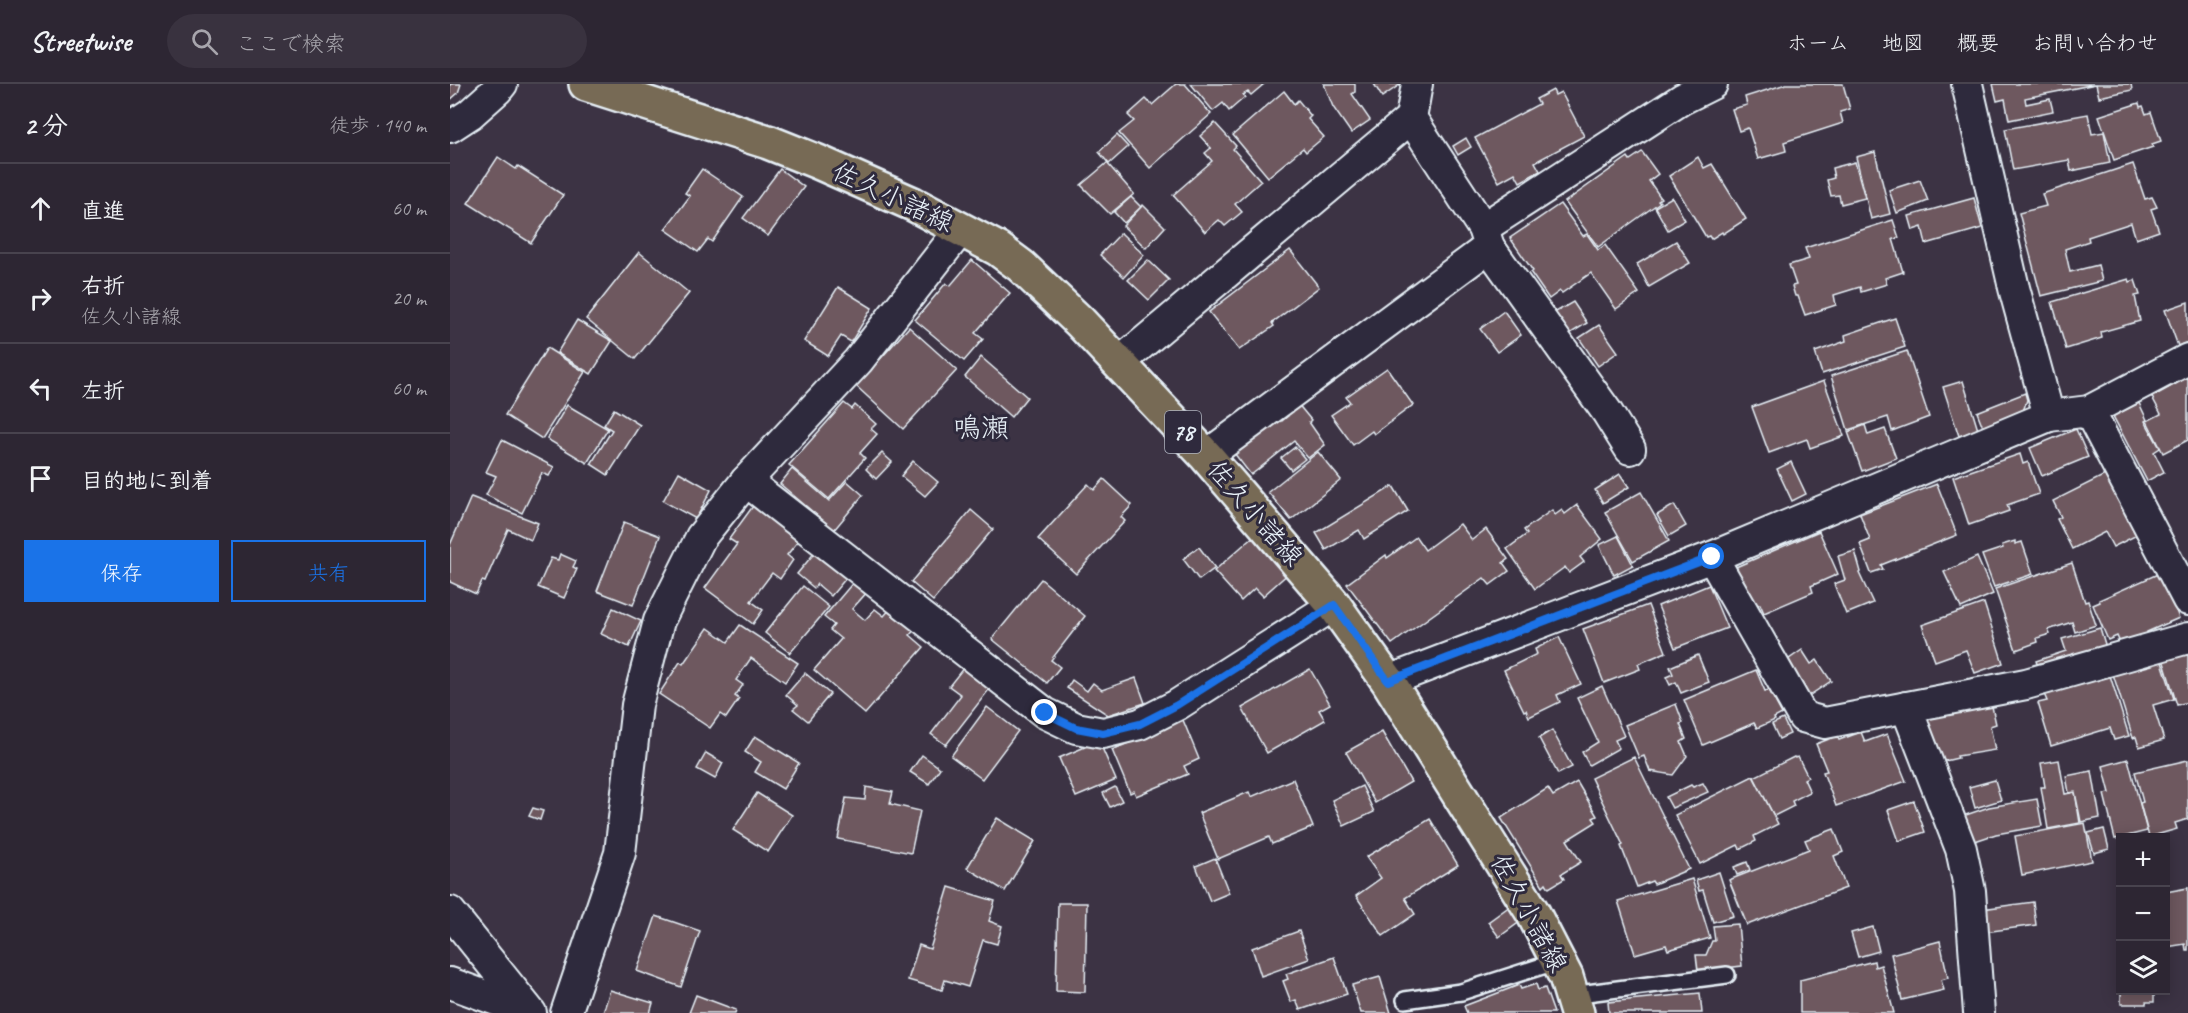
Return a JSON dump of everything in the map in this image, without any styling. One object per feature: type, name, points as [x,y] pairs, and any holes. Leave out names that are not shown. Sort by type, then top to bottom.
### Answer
[{"type":"main road","name":"佐久小諸線","points":[[586,84],[768,142],[913,204],[998,249],[1021,266],[1080,321],[1206,456],[1334,605],[1388,681],[1533,913],[1558,961],[1574,1004]]},
{"type":"street","points":[[450,127],[470,114],[501,84]]},
{"type":"street","points":[[1119,363],[1411,118],[1417,84]]},
{"type":"street","points":[[1206,456],[1486,237],[1682,99],[1712,84]]},
{"type":"street","points":[[1967,84],[2014,288],[2049,416]]},
{"type":"street","points":[[1411,118],[1486,237],[1630,449]]},
{"type":"street","points":[[566,1013],[620,853],[637,705],[659,621],[701,537],[746,481],[858,361],[961,229]]},
{"type":"street","points":[[1388,681],[1712,557],[2049,416],[2089,411],[2188,359]]},
{"type":"street","points":[[2089,411],[2188,600]]},
{"type":"street","points":[[746,481],[1045,713],[1076,728],[1103,733],[1140,724],[1177,705],[1334,605]]},
{"type":"street","points":[[1712,557],[1803,717],[1825,723],[2026,684],[2188,638]]},
{"type":"street","points":[[1906,707],[1961,849],[1970,891],[1979,1013]]},
{"type":"street","points":[[450,912],[530,1012]]},
{"type":"street","points":[[450,983],[530,1012]]},
{"type":"lane","points":[[1405,1000],[1461,992],[1558,961]]},
{"type":"lane","points":[[1574,1004],[1727,975]]},
{"type":"building","points":[[450,84],[461,84],[458,93],[450,100]]},
{"type":"building","points":[[1176,84],[1185,84],[1211,114],[1150,168],[1119,133],[1134,121],[1128,115],[1146,99],[1152,105]]},
{"type":"building","points":[[1191,84],[1264,84],[1251,95],[1248,92],[1243,95],[1245,97],[1229,111],[1223,103],[1213,111]]},
{"type":"building","points":[[1324,84],[1355,84],[1355,92],[1352,94],[1370,120],[1351,133],[1333,107]]},
{"type":"building","points":[[1374,84],[1401,84],[1382,97]]},
{"type":"building","points":[[1786,84],[1843,84],[1850,109],[1840,112],[1843,123],[1784,142],[1786,151],[1758,159],[1748,128],[1739,131],[1732,109],[1747,105],[1745,97]]},
{"type":"building","points":[[1993,84],[2096,84],[2025,98],[2026,104],[2050,99],[2053,111],[2009,120],[2005,99],[1997,101]]},
{"type":"building","points":[[2096,84],[2131,84],[2132,90],[2099,97]]},
{"type":"building","points":[[1553,90],[1555,95],[1561,92],[1584,136],[1535,162],[1540,171],[1520,182],[1515,173],[1499,182],[1475,138],[1539,104],[1536,99]]},
{"type":"building","points":[[1284,91],[1294,104],[1298,100],[1311,116],[1308,119],[1324,137],[1306,152],[1303,148],[1268,177],[1233,135]]},
{"type":"building","points":[[2139,103],[2146,114],[2151,112],[2161,141],[2152,144],[2153,147],[2114,160],[2099,116]]},
{"type":"building","points":[[2088,114],[2092,134],[2104,132],[2110,163],[2071,171],[2069,160],[2013,170],[2005,129]]},
{"type":"building","points":[[1215,123],[1236,146],[1233,149],[1261,181],[1235,204],[1242,212],[1225,226],[1219,220],[1205,232],[1173,195],[1212,161],[1205,153],[1211,148],[1200,136]]},
{"type":"building","points":[[1117,135],[1128,147],[1109,164],[1099,152]]},
{"type":"building","points":[[1466,138],[1471,147],[1458,155],[1453,146]]},
{"type":"building","points":[[1642,152],[1658,174],[1649,181],[1661,198],[1658,200],[1660,202],[1598,247],[1565,202],[1628,157],[1630,160]]},
{"type":"building","points":[[1875,152],[1890,214],[1871,219],[1856,157]]},
{"type":"building","points":[[498,157],[516,169],[518,166],[563,195],[531,243],[468,203]]},
{"type":"building","points":[[1698,157],[1704,168],[1712,164],[1746,219],[1711,239],[1709,236],[1706,237],[1669,176]]},
{"type":"building","points":[[1855,162],[1865,198],[1841,204],[1839,195],[1831,196],[1827,180],[1834,178],[1832,168]]},
{"type":"building","points":[[1107,163],[1134,194],[1110,214],[1081,185]]},
{"type":"building","points":[[2133,164],[2145,199],[2152,197],[2157,207],[2151,209],[2159,231],[2136,239],[2131,223],[2088,237],[2089,241],[2065,249],[2070,272],[2098,265],[2102,281],[2041,296],[2019,213],[2046,206],[2042,194]]},
{"type":"building","points":[[702,169],[743,197],[712,242],[708,239],[698,252],[665,229],[690,196],[685,193]]},
{"type":"building","points":[[780,169],[804,187],[768,236],[743,218]]},
{"type":"building","points":[[1920,180],[1928,201],[1897,213],[1889,190]]},
{"type":"building","points":[[1131,197],[1141,207],[1124,223],[1114,212]]},
{"type":"building","points":[[1672,197],[1685,220],[1668,230],[1655,207]]},
{"type":"building","points":[[1974,198],[1982,228],[1926,244],[1922,227],[1913,230],[1909,216]]},
{"type":"building","points":[[1560,204],[1583,236],[1587,234],[1598,250],[1605,245],[1639,293],[1616,309],[1591,273],[1549,299],[1510,238]]},
{"type":"building","points":[[1143,205],[1165,227],[1146,248],[1123,226]]},
{"type":"building","points":[[1893,220],[1899,238],[1893,239],[1903,272],[1885,278],[1887,284],[1861,292],[1860,287],[1834,295],[1836,305],[1805,315],[1798,296],[1795,296],[1792,286],[1796,285],[1789,265],[1809,259],[1805,248]]},
{"type":"building","points":[[1121,233],[1144,255],[1124,277],[1100,255]]},
{"type":"building","points":[[1676,241],[1690,263],[1649,287],[1637,264]]},
{"type":"building","points":[[1290,250],[1319,287],[1272,323],[1274,326],[1239,350],[1209,312]]},
{"type":"building","points":[[639,252],[689,293],[635,359],[586,319]]},
{"type":"building","points":[[972,260],[1010,293],[975,333],[983,339],[964,361],[915,320],[946,283],[950,286]]},
{"type":"building","points":[[1148,260],[1169,280],[1149,300],[1128,280]]},
{"type":"building","points":[[2129,279],[2130,282],[2135,280],[2140,295],[2135,296],[2140,321],[2101,332],[2102,338],[2066,349],[2052,302]]},
{"type":"building","points":[[838,287],[872,308],[851,342],[841,336],[828,356],[804,341]]},
{"type":"building","points":[[1573,302],[1587,323],[1568,335],[1554,313]]},
{"type":"building","points":[[2188,302],[2188,342],[2178,346],[2165,310]]},
{"type":"building","points":[[1504,311],[1521,335],[1497,352],[1480,329]]},
{"type":"building","points":[[1895,318],[1905,347],[1822,374],[1815,352],[1846,341],[1845,335]]},
{"type":"building","points":[[577,320],[612,341],[591,374],[557,353]]},
{"type":"building","points":[[1599,325],[1618,352],[1598,366],[1579,338]]},
{"type":"building","points":[[909,327],[957,370],[903,429],[856,386]]},
{"type":"building","points":[[547,348],[585,372],[542,439],[505,415]]},
{"type":"building","points":[[1907,351],[1929,417],[1892,431],[1888,417],[1848,430],[1831,376]]},
{"type":"building","points":[[981,357],[1027,397],[1011,417],[965,377]]},
{"type":"building","points":[[1387,368],[1413,405],[1374,434],[1372,431],[1353,445],[1331,415],[1350,402],[1346,397]]},
{"type":"building","points":[[2188,377],[2188,440],[2163,453],[2147,421],[2161,414],[2152,397]]},
{"type":"building","points":[[1824,381],[1844,436],[1810,448],[1807,439],[1769,453],[1752,407]]},
{"type":"building","points":[[1963,381],[1978,430],[1959,436],[1943,387]]},
{"type":"building","points":[[2025,393],[2027,400],[2023,411],[1983,427],[1977,412]]},
{"type":"building","points":[[844,403],[852,409],[855,405],[876,424],[871,429],[877,434],[860,453],[865,458],[829,499],[789,465]]},
{"type":"building","points":[[1297,403],[1311,420],[1309,422],[1325,445],[1308,458],[1294,441],[1251,475],[1234,453],[1280,418],[1282,421],[1288,416],[1285,412]]},
{"type":"building","points":[[2139,403],[2147,420],[2145,421],[2160,448],[2154,452],[2164,472],[2147,481],[2113,416]]},
{"type":"building","points":[[567,405],[608,429],[587,463],[547,439]]},
{"type":"building","points":[[614,409],[640,425],[608,475],[591,464],[612,430],[604,425]]},
{"type":"building","points":[[1865,425],[1868,435],[1885,429],[1896,458],[1862,471],[1848,432]]},
{"type":"building","points":[[2076,429],[2088,457],[2042,476],[2030,448]]},
{"type":"building","points":[[502,440],[554,467],[549,476],[542,473],[522,513],[486,495],[496,476],[486,472]]},
{"type":"building","points":[[1295,447],[1305,459],[1291,470],[1281,458]]},
{"type":"building","points":[[1318,452],[1341,480],[1291,520],[1268,492]]},
{"type":"building","points":[[882,453],[892,462],[876,479],[866,469]]},
{"type":"building","points":[[2020,454],[2023,464],[2028,462],[2039,494],[2007,505],[2009,511],[1969,525],[1953,477]]},
{"type":"building","points":[[913,461],[938,482],[925,496],[901,476]]},
{"type":"building","points":[[1791,462],[1806,494],[1792,501],[1777,469]]},
{"type":"building","points":[[792,469],[829,501],[847,481],[863,495],[834,530],[780,484]]},
{"type":"building","points":[[679,472],[711,490],[696,519],[663,501]]},
{"type":"building","points":[[1620,474],[1629,487],[1603,503],[1595,490]]},
{"type":"building","points":[[2105,475],[2137,535],[2113,547],[2105,532],[2072,549],[2057,519],[2061,517],[2053,501]]},
{"type":"building","points":[[1104,479],[1132,505],[1121,517],[1125,521],[1076,574],[1038,539],[1088,484],[1094,490]]},
{"type":"building","points":[[1937,484],[1957,535],[1881,565],[1883,569],[1871,573],[1860,544],[1870,540],[1860,514]]},
{"type":"building","points":[[1393,486],[1408,511],[1364,539],[1359,530],[1326,550],[1316,533]]},
{"type":"building","points":[[1641,492],[1669,541],[1633,561],[1605,512]]},
{"type":"building","points":[[471,497],[538,523],[531,540],[508,529],[485,582],[482,581],[476,594],[450,582],[450,545]]},
{"type":"building","points":[[756,502],[799,540],[787,555],[793,560],[780,579],[772,573],[751,601],[763,610],[753,624],[705,588],[737,544],[729,539]]},
{"type":"building","points":[[1577,505],[1602,539],[1580,557],[1584,562],[1569,573],[1565,567],[1535,589],[1507,549],[1527,534],[1524,530],[1552,510],[1555,515],[1562,510],[1565,514]]},
{"type":"building","points":[[1674,505],[1686,526],[1669,536],[1657,515]]},
{"type":"building","points":[[971,510],[993,529],[933,601],[911,582]]},
{"type":"building","points":[[624,522],[660,536],[633,605],[597,591]]},
{"type":"building","points":[[1460,524],[1472,540],[1486,529],[1508,559],[1503,563],[1509,571],[1490,585],[1484,578],[1392,644],[1347,584],[1386,555],[1387,558],[1416,537],[1425,550]]},
{"type":"building","points":[[1819,531],[1838,574],[1811,586],[1813,592],[1764,613],[1760,604],[1747,610],[1729,570]]},
{"type":"building","points":[[1256,534],[1290,572],[1263,596],[1255,588],[1241,601],[1214,571]]},
{"type":"building","points":[[1618,536],[1633,565],[1614,575],[1599,545]]},
{"type":"building","points":[[2015,541],[2015,544],[2022,542],[2033,574],[1994,587],[1982,555]]},
{"type":"building","points":[[821,545],[852,571],[831,596],[817,584],[814,588],[797,574]]},
{"type":"building","points":[[1199,547],[1215,568],[1199,580],[1183,559]]},
{"type":"building","points":[[1855,551],[1861,572],[1859,573],[1873,603],[1846,614],[1834,584],[1845,580],[1838,556]]},
{"type":"building","points":[[560,554],[576,561],[573,567],[577,569],[564,598],[538,587],[551,558],[558,560]]},
{"type":"building","points":[[1977,557],[1993,594],[1961,608],[1944,572]]},
{"type":"building","points":[[2072,563],[2085,602],[2088,601],[2096,625],[2075,632],[2072,622],[2048,630],[2050,634],[2037,638],[2038,642],[2016,650],[1995,589]]},
{"type":"building","points":[[2160,573],[2179,618],[2147,632],[2148,635],[2121,645],[2117,636],[2108,640],[2093,605],[2100,602],[2099,600]]},
{"type":"building","points":[[856,579],[869,590],[852,609],[865,620],[875,609],[884,616],[892,607],[916,628],[910,635],[924,647],[865,714],[814,670],[841,639],[830,630],[834,625],[824,617]]},
{"type":"building","points":[[1041,579],[1085,616],[1051,660],[1060,667],[1047,683],[992,639]]},
{"type":"building","points":[[1709,585],[1727,628],[1675,648],[1658,606]]},
{"type":"building","points":[[803,586],[829,607],[790,653],[765,633]]},
{"type":"building","points":[[1984,603],[2003,663],[1975,673],[1966,650],[1935,661],[1922,625]]},
{"type":"building","points":[[1648,605],[1666,652],[1638,664],[1640,669],[1604,683],[1583,629]]},
{"type":"building","points":[[613,608],[641,621],[629,647],[601,634]]},
{"type":"building","points":[[740,625],[798,663],[785,682],[751,658],[736,680],[743,685],[735,696],[739,699],[726,718],[720,714],[710,728],[659,694],[680,662],[683,664],[708,628],[728,642]]},
{"type":"building","points":[[2100,628],[2108,654],[2041,674],[2036,661],[2066,651],[2062,639]]},
{"type":"building","points":[[1559,637],[1581,684],[1557,695],[1560,702],[1529,717],[1504,670],[1537,654],[1535,649]]},
{"type":"building","points":[[1802,650],[1811,664],[1817,660],[1831,681],[1804,699],[1779,666]]},
{"type":"building","points":[[2188,651],[2188,702],[2177,705],[2163,659]]},
{"type":"building","points":[[1698,655],[1709,682],[1681,693],[1676,682],[1670,685],[1666,677],[1673,674],[1670,667]]},
{"type":"building","points":[[2161,659],[2174,699],[2153,705],[2164,740],[2139,747],[2136,737],[2133,738],[2113,674]]},
{"type":"building","points":[[968,662],[995,682],[946,745],[931,734],[961,695],[949,686]]},
{"type":"building","points":[[1310,669],[1330,704],[1319,710],[1325,720],[1267,753],[1242,708]]},
{"type":"building","points":[[2108,669],[2129,736],[2114,740],[2110,728],[2051,746],[2038,703],[2047,701],[2042,689]]},
{"type":"building","points":[[1756,670],[1765,691],[1769,690],[1782,714],[1774,718],[1775,720],[1757,728],[1754,723],[1703,745],[1684,700]]},
{"type":"building","points":[[805,673],[830,694],[808,721],[793,709],[798,705],[786,695]]},
{"type":"building","points":[[1136,678],[1145,703],[1108,715],[1067,688],[1072,680],[1087,691],[1093,683],[1102,690]]},
{"type":"building","points":[[1602,686],[1624,736],[1615,740],[1619,748],[1589,765],[1582,752],[1598,742],[1577,698]]},
{"type":"building","points":[[1991,702],[1996,724],[1990,726],[1995,750],[1957,756],[1958,758],[1936,763],[1924,714]]},
{"type":"building","points":[[1676,704],[1686,739],[1681,742],[1687,756],[1673,775],[1650,771],[1644,756],[1639,758],[1625,725]]},
{"type":"building","points":[[987,707],[1018,731],[982,779],[951,756]]},
{"type":"building","points":[[1783,719],[1790,734],[1779,739],[1772,724]]},
{"type":"building","points":[[1183,720],[1199,759],[1184,766],[1188,774],[1136,796],[1134,791],[1130,793],[1112,750]]},
{"type":"building","points":[[1552,730],[1572,767],[1558,774],[1539,738]]},
{"type":"building","points":[[1382,732],[1411,782],[1375,803],[1346,752]]},
{"type":"building","points":[[1861,732],[1865,742],[1887,734],[1906,781],[1836,806],[1823,772],[1827,771],[1816,744],[1837,736],[1839,740]]},
{"type":"building","points":[[755,736],[799,763],[783,789],[755,772],[761,762],[745,752]]},
{"type":"building","points":[[1099,741],[1116,780],[1076,797],[1059,758]]},
{"type":"building","points":[[706,753],[723,763],[715,779],[697,769]]},
{"type":"building","points":[[922,755],[940,768],[929,784],[910,772]]},
{"type":"building","points":[[1634,757],[1689,869],[1654,884],[1652,881],[1637,887],[1621,846],[1623,845],[1591,778]]},
{"type":"building","points":[[1798,757],[1808,777],[1804,779],[1810,792],[1792,801],[1794,806],[1774,816],[1754,777]]},
{"type":"building","points":[[2128,759],[2147,831],[2116,833],[2115,839],[2104,794],[2110,793],[2103,766]]},
{"type":"building","points":[[2059,760],[2065,794],[2075,792],[2080,823],[2048,829],[2041,787],[2045,787],[2041,763]]},
{"type":"building","points":[[2188,760],[2188,819],[2175,823],[2177,829],[2163,833],[2148,833],[2135,772]]},
{"type":"building","points":[[2092,771],[2100,818],[2081,822],[2075,792],[2069,793],[2066,776]]},
{"type":"building","points":[[1753,776],[1778,824],[1754,836],[1756,841],[1740,849],[1738,845],[1700,864],[1675,815]]},
{"type":"building","points":[[1293,779],[1313,827],[1272,844],[1269,837],[1218,859],[1199,813],[1249,792],[1251,797]]},
{"type":"building","points":[[1995,780],[2001,800],[1975,808],[1969,787]]},
{"type":"building","points":[[1577,782],[1597,816],[1593,818],[1596,822],[1567,840],[1581,862],[1561,874],[1564,879],[1549,888],[1546,883],[1543,886],[1501,818],[1548,788],[1553,796]]},
{"type":"building","points":[[1703,783],[1708,792],[1672,808],[1666,797],[1691,785],[1693,787]]},
{"type":"building","points":[[1362,786],[1374,812],[1344,826],[1332,800]]},
{"type":"building","points":[[866,787],[893,792],[890,804],[920,811],[911,853],[838,839],[846,798],[865,800]]},
{"type":"building","points":[[1115,787],[1122,801],[1110,807],[1103,793]]},
{"type":"building","points":[[757,793],[792,815],[768,852],[733,830]]},
{"type":"building","points":[[2037,799],[2042,826],[1996,834],[1969,843],[1960,817],[1989,807]]},
{"type":"building","points":[[1914,801],[1925,832],[1899,841],[1888,810]]},
{"type":"building","points":[[533,808],[543,811],[540,820],[529,816]]},
{"type":"building","points":[[997,818],[1035,841],[1005,891],[967,868]]},
{"type":"building","points":[[1430,819],[1458,865],[1405,898],[1415,914],[1383,936],[1356,896],[1381,878],[1366,857]]},
{"type":"building","points":[[2085,823],[2092,861],[2022,875],[2015,836]]},
{"type":"building","points":[[1834,829],[1843,852],[1834,856],[1846,888],[1747,925],[1729,880],[1809,849],[1805,840]]},
{"type":"building","points":[[2104,829],[2109,849],[2094,853],[2088,833]]},
{"type":"building","points":[[1215,858],[1229,893],[1210,901],[1196,866]]},
{"type":"building","points":[[1747,862],[1750,870],[1737,875],[1734,867]]},
{"type":"building","points":[[1719,872],[1733,916],[1713,922],[1703,890],[1699,891],[1696,880]]},
{"type":"building","points":[[1692,879],[1710,938],[1668,950],[1666,945],[1635,954],[1618,901]]},
{"type":"building","points":[[949,887],[995,901],[989,921],[1002,926],[997,944],[983,940],[968,987],[945,980],[942,990],[908,980],[919,945],[930,949]]},
{"type":"building","points":[[2188,888],[2188,950],[2185,944],[2170,946],[2170,891]]},
{"type":"building","points":[[2033,902],[2036,925],[1985,932],[1982,909]]},
{"type":"building","points":[[1058,903],[1087,903],[1085,992],[1056,991]]},
{"type":"building","points":[[1510,906],[1521,921],[1499,937],[1488,922]]},
{"type":"building","points":[[656,916],[700,931],[681,987],[637,971]]},
{"type":"building","points":[[1738,924],[1742,966],[1698,971],[1696,955],[1706,955],[1712,941],[1715,941],[1713,926]]},
{"type":"building","points":[[1873,927],[1879,951],[1858,957],[1851,933]]},
{"type":"building","points":[[1299,931],[1309,959],[1261,976],[1252,948]]},
{"type":"building","points":[[1940,941],[1948,978],[1941,980],[1944,990],[1902,1000],[1891,954]]},
{"type":"building","points":[[1334,957],[1347,994],[1300,1010],[1296,1000],[1291,1002],[1283,981],[1288,979],[1286,974]]},
{"type":"building","points":[[1874,961],[1875,967],[1881,965],[1894,1013],[1800,1013],[1800,980]]},
{"type":"building","points":[[1380,977],[1391,1013],[1361,1013],[1352,985]]},
{"type":"building","points":[[1536,984],[1538,990],[1545,988],[1554,1013],[1467,1013],[1464,1006],[1519,985],[1521,989]]},
{"type":"building","points":[[610,990],[653,1003],[650,1013],[603,1013]]},
{"type":"building","points":[[1700,993],[1702,1013],[1609,1013],[1608,1002]]},
{"type":"building","points":[[696,995],[736,1010],[735,1013],[689,1013]]},
{"type":"building","points":[[2121,995],[2154,995],[2154,1002],[2121,1004]]},
{"type":"district","name":"鳴瀬","points":[[981,427]]},
{"type":"route","points":[[1045,713],[1076,728],[1103,733],[1140,724],[1177,705],[1334,605],[1388,681],[1712,557]]}]
